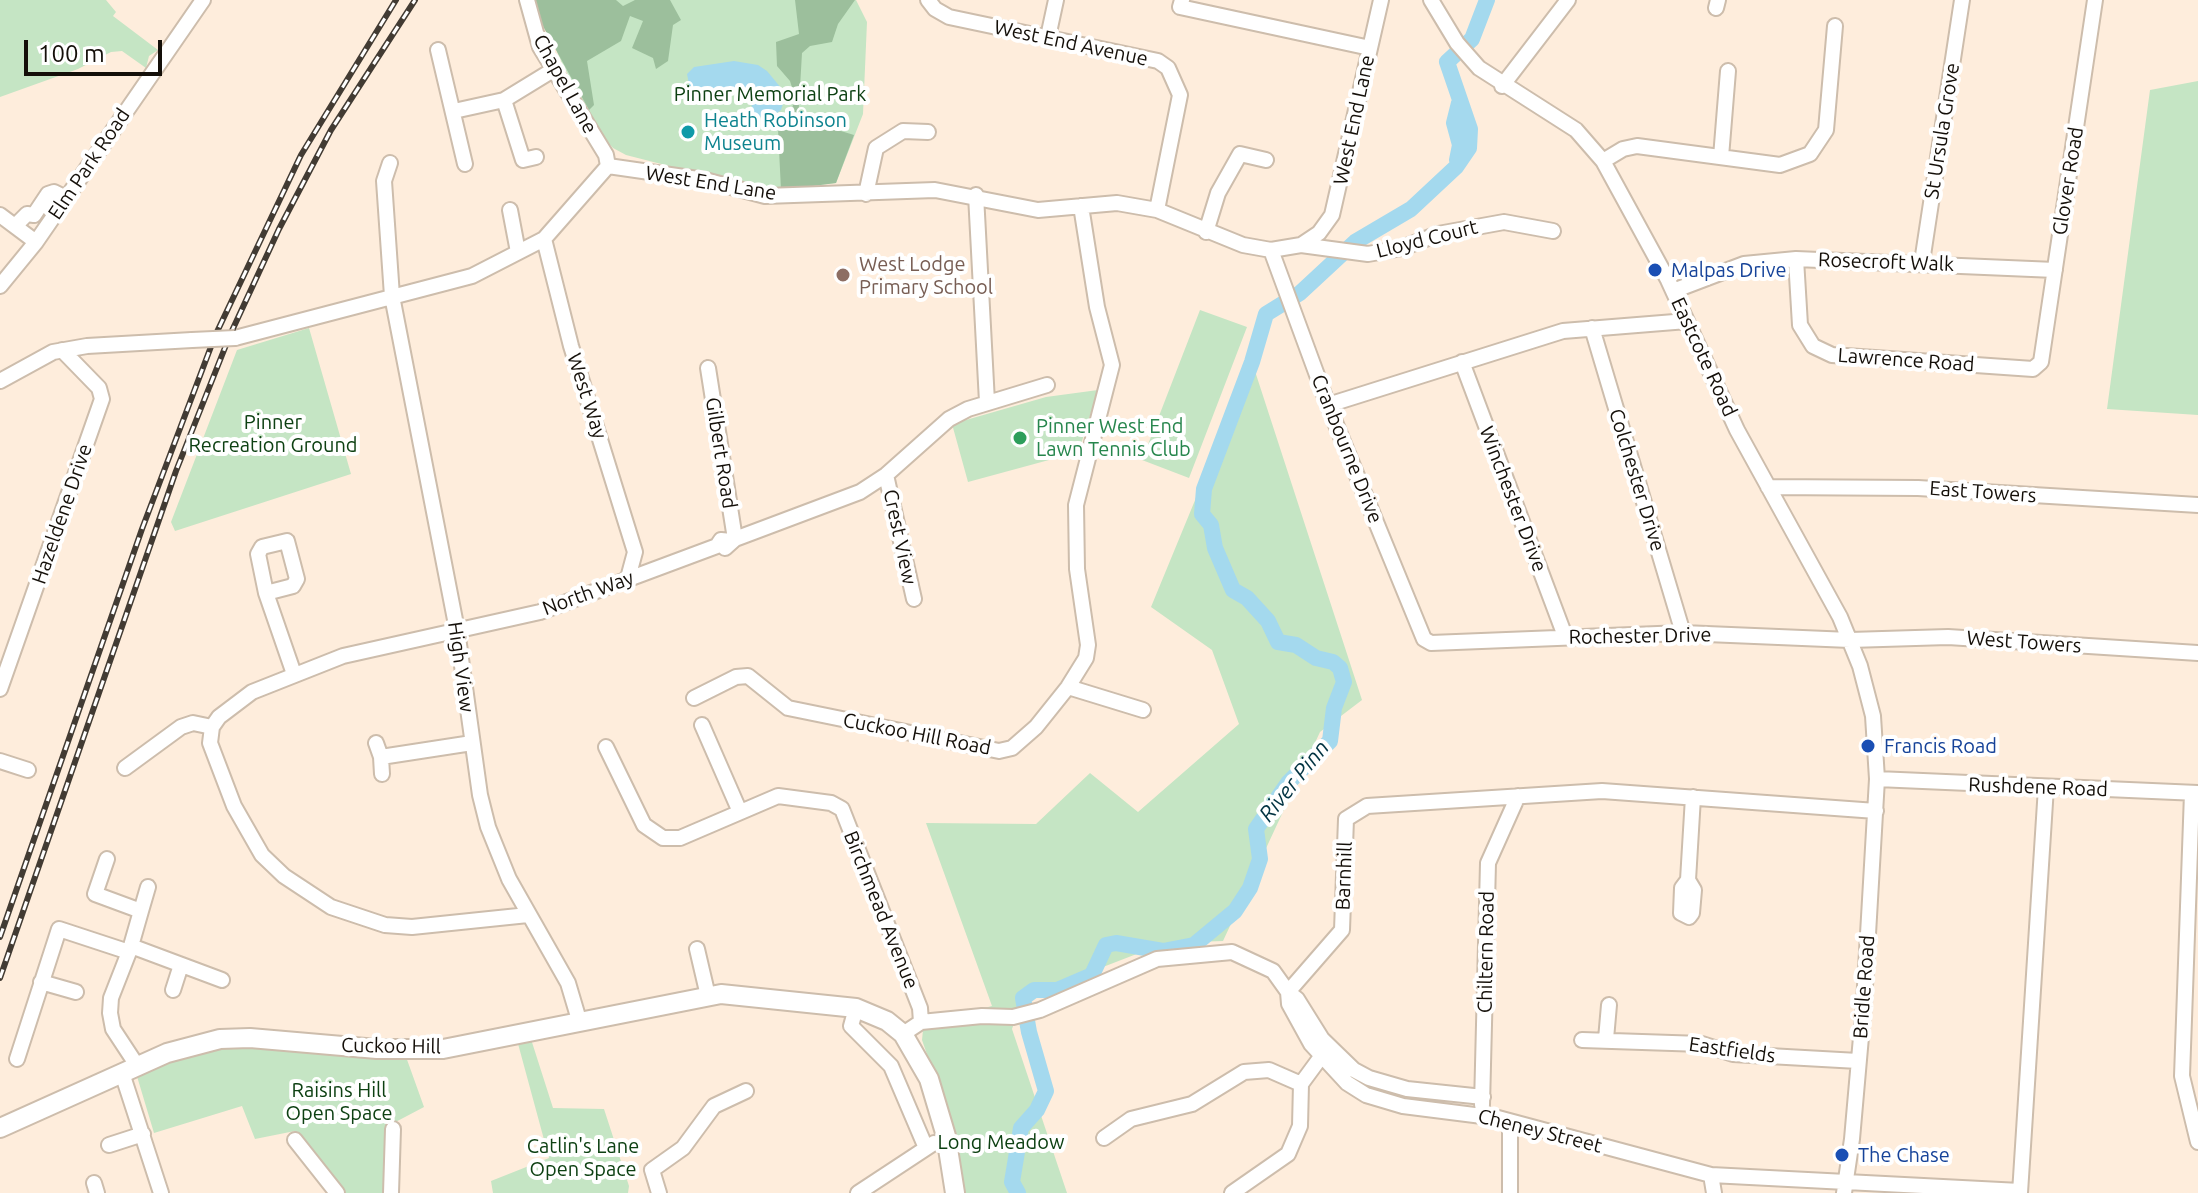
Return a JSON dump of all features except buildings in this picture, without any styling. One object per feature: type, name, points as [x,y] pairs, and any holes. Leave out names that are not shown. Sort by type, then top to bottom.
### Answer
[{"type":"main road","name":"Cuckoo Hill","points":[[0,1128],[130,1070],[193,1045],[220,1039],[250,1038],[377,1049],[443,1049],[708,996],[814,1001],[856,1008],[887,1021],[903,1034]]},
{"type":"main road","points":[[903,1034],[929,1079],[946,1136],[955,1193]]},
{"type":"street","name":"Elm Park Road","points":[[0,286],[36,242],[203,0]]},
{"type":"street","name":"Chapel Lane","points":[[527,0],[540,47],[606,155],[608,166]]},
{"type":"street","name":"West End Avenue","points":[[928,0],[935,9],[949,17],[1158,61],[1176,79],[1179,106],[1157,210]]},
{"type":"street","points":[[1048,37],[1056,0]]},
{"type":"street","points":[[1182,0],[1180,7],[1370,48]]},
{"type":"street","name":"Eastcote Road","points":[[1431,0],[1461,49],[1502,86],[1576,130],[1603,161],[1673,291],[1768,487],[1816,571],[1850,640],[1873,716],[1877,779]]},
{"type":"street","points":[[1502,86],[1568,0]]},
{"type":"street","name":"St Ursula Grove","points":[[1922,262],[1962,0]]},
{"type":"street","name":"Glover Road","points":[[2041,362],[2095,0]]},
{"type":"street","name":"West End Lane","points":[[608,166],[705,180],[765,196],[935,190],[976,195],[1038,210],[1117,203],[1157,210],[1206,232],[1271,250],[1301,245],[1319,233],[1332,215],[1370,48],[1377,1]]},
{"type":"street","points":[[1603,161],[1623,149],[1637,146],[1780,165],[1810,154],[1826,130],[1835,26]]},
{"type":"street","points":[[438,50],[446,96],[454,111],[465,164]]},
{"type":"street","points":[[454,111],[504,100],[553,70]]},
{"type":"street","points":[[1721,157],[1728,71]]},
{"type":"street","points":[[504,100],[523,160],[536,157]]},
{"type":"street","points":[[866,194],[876,148],[903,131],[918,127]]},
{"type":"street","points":[[1206,232],[1218,193],[1240,154],[1266,160]]},
{"type":"street","name":"High View","points":[[390,163],[384,181],[392,296],[457,630],[472,743],[488,827],[528,915],[568,983],[579,1020]]},
{"type":"street","points":[[0,381],[62,350],[235,338],[472,276],[544,239],[608,166]]},
{"type":"street","points":[[5,222],[27,214],[34,215],[48,194],[54,192],[66,198]]},
{"type":"street","points":[[976,195],[987,402]]},
{"type":"street","name":"Cuckoo Hill Road","points":[[694,698],[736,677],[748,676],[788,708],[999,751],[1012,748],[1036,727],[1068,687],[1086,658],[1088,645],[1077,569],[1076,505],[1112,365],[1097,307],[1081,206]]},
{"type":"street","points":[[510,210],[518,252]]},
{"type":"street","points":[[5,222],[36,242]]},
{"type":"street","name":"Lloyd Court","points":[[1301,245],[1368,254],[1402,248],[1438,234],[1504,222],[1553,231]]},
{"type":"street","name":"West Way","points":[[544,239],[571,346],[635,552]]},
{"type":"street","name":"Cranbourne Drive","points":[[1271,250],[1328,405],[1424,639],[1431,643]]},
{"type":"street","name":"Rosecroft Walk","points":[[1673,291],[1744,264],[1796,259],[2055,270]]},
{"type":"street","name":"Lawrence Road","points":[[1796,259],[1800,325],[1813,346],[1832,355],[2033,369],[2041,362]]},
{"type":"street","points":[[1328,405],[1563,331],[1687,321]]},
{"type":"street","name":"Colchester Drive","points":[[1592,328],[1683,633]]},
{"type":"street","name":"Hazeldene Drive","points":[[0,689],[102,399],[99,388],[62,350]]},
{"type":"street","name":"Winchester Drive","points":[[1462,362],[1565,636]]},
{"type":"street","name":"Gilbert Road","points":[[708,368],[727,542]]},
{"type":"street","name":"North Way","points":[[212,727],[219,717],[252,692],[343,656],[540,612],[848,498],[886,475],[949,419],[987,402],[1047,385]]},
{"type":"street","name":"Crest View","points":[[886,475],[914,599]]},
{"type":"street","name":"East Towers","points":[[1768,487],[1918,488],[2198,505]]},
{"type":"street","points":[[628,578],[635,552],[658,568]]},
{"type":"street","points":[[266,593],[294,674]]},
{"type":"street","name":"Rochester Drive","points":[[1431,643],[1683,633],[1850,640]]},
{"type":"street","name":"West Towers","points":[[1850,640],[1948,637],[2198,653]]},
{"type":"street","points":[[1068,687],[1143,710]]},
{"type":"street","points":[[125,768],[181,727],[193,723],[212,727],[210,743],[234,806],[262,855],[309,894],[331,907],[385,925],[412,927],[528,915]]},
{"type":"street","points":[[702,725],[740,812]]},
{"type":"street","points":[[382,774],[378,750],[472,743]]},
{"type":"street","name":"Birchmead Avenue","points":[[606,747],[644,825],[663,838],[680,838],[789,795],[831,803],[842,809],[920,1008],[921,1022]]},
{"type":"street","points":[[0,761],[28,770]]},
{"type":"street","name":"Rushdene Road","points":[[1877,779],[2195,793]]},
{"type":"street","name":"Bridle Road","points":[[1845,1187],[1858,1061],[1877,779]]},
{"type":"street","points":[[1845,1187],[2020,1192],[2046,787]]},
{"type":"street","points":[[1518,796],[1602,791],[1876,811]]},
{"type":"street","points":[[2195,793],[2182,1076],[2198,1142]]},
{"type":"street","name":"Barnhill","points":[[1288,992],[1342,930],[1346,819],[1367,806],[1518,796]]},
{"type":"street","name":"Chiltern Road","points":[[1481,1114],[1488,863],[1518,796]]},
{"type":"street","points":[[1688,880],[1693,797]]},
{"type":"street","points":[[107,859],[95,894],[141,911]]},
{"type":"street","points":[[148,887],[130,949],[111,998],[110,1013],[113,1029],[130,1070],[143,1134],[161,1193]]},
{"type":"street","points":[[17,1059],[59,929],[222,980]]},
{"type":"street","points":[[697,949],[708,996]]},
{"type":"street","name":"Cheney Street","points":[[903,1034],[921,1022],[982,1016],[1013,1017],[1040,1010],[1157,959],[1232,952],[1273,971],[1297,999],[1347,1083],[1366,1095],[1403,1106],[1481,1114],[1711,1175],[1845,1187]]},
{"type":"street","points":[[173,990],[181,965]]},
{"type":"street","points":[[41,982],[76,992]]},
{"type":"street","points":[[1606,1039],[1609,1005]]},
{"type":"street","points":[[856,1008],[851,1026],[891,1066],[926,1148]]},
{"type":"street","name":"Eastfields","points":[[1582,1040],[1702,1044],[1733,1054],[1858,1061]]},
{"type":"street","points":[[1232,1193],[1288,1154],[1300,1126],[1301,1084],[1325,1050]]},
{"type":"street","name":"Cheney Street","points":[[1325,1050],[1369,1078],[1407,1089],[1483,1097]]},
{"type":"street","points":[[1104,1138],[1131,1119],[1192,1104],[1253,1069],[1269,1070],[1301,1084]]},
{"type":"street","points":[[659,1193],[652,1170],[683,1148],[714,1106],[746,1091]]},
{"type":"street","points":[[1510,1123],[1510,1193]]},
{"type":"street","points":[[391,1193],[393,1129]]},
{"type":"street","points":[[109,1145],[143,1134]]},
{"type":"street","points":[[858,1193],[946,1136]]},
{"type":"street","points":[[295,1140],[337,1193]]},
{"type":"street","points":[[1711,1175],[1714,1193]]},
{"type":"green space","points":[[0,0],[106,0],[116,12],[113,16],[158,50],[149,56],[146,68],[122,51],[111,52],[78,69],[0,97]]},
{"type":"green space","name":"Pinner Memorial Park","points":[[535,0],[856,0],[867,22],[863,114],[836,183],[781,190],[755,188],[626,155],[613,148],[597,131],[561,61]]},
{"type":"green space","points":[[535,0],[616,0],[623,6],[635,0],[670,0],[681,20],[673,25],[668,61],[656,69],[653,58],[632,48],[643,21],[630,16],[621,41],[587,61],[594,105],[589,110],[539,19]]},
{"type":"green space","points":[[795,0],[855,0],[838,24],[832,42],[810,46],[802,53],[798,122],[804,128],[831,128],[854,135],[836,183],[781,190],[778,129],[789,121],[795,97],[790,81],[777,66],[776,42],[799,34]]},
{"type":"green space","points":[[2198,81],[2198,415],[2107,409],[2150,90]]},
{"type":"green space","points":[[1200,310],[1247,327],[1189,478],[1142,460]]},
{"type":"green space","name":"Pinner Recreation Ground","points":[[309,328],[351,474],[175,531],[171,522],[237,350]]},
{"type":"green space","name":"Long Meadow","points":[[1252,362],[1362,700],[1320,732],[1223,941],[1165,943],[1023,998],[1012,1029],[1067,1193],[961,1193],[937,1083],[922,1040],[923,1030],[930,1022],[992,1006],[926,823],[1036,824],[1090,773],[1138,812],[1239,724],[1212,650],[1151,607]]},
{"type":"green space","name":"Pinner West End Lawn Tennis Club","points":[[1098,390],[1077,457],[1063,452],[1060,457],[968,482],[952,424],[1046,397]]},
{"type":"green space","name":"Catlin's Lane Open Space","points":[[530,1036],[553,1108],[604,1109],[629,1186],[628,1193],[493,1193],[491,1181],[549,1158],[517,1040]]},
{"type":"green space","name":"Raisins Hill Open Space","points":[[253,1044],[405,1054],[424,1107],[386,1127],[383,1193],[345,1193],[295,1131],[255,1139],[242,1106],[154,1133],[136,1073],[194,1051]]},
{"type":"water","points":[[734,61],[758,65],[767,71],[786,94],[781,110],[773,116],[754,117],[748,88],[695,92],[690,89],[687,74],[694,67]]},
{"type":"waterway","name":"River Pinn","points":[[1018,1193],[1012,1182],[1021,1128],[1037,1110],[1046,1091],[1023,998],[1034,990],[1057,990],[1092,975],[1106,945],[1116,943],[1163,951],[1194,945],[1235,911],[1250,888],[1260,859],[1256,829],[1288,783],[1330,741],[1334,708],[1344,682],[1340,668],[1296,645],[1278,642],[1268,621],[1247,598],[1233,590],[1215,548],[1211,525],[1202,514],[1204,489],[1252,362],[1266,314],[1300,293],[1355,242],[1411,209],[1456,167],[1469,148],[1470,129],[1447,62],[1472,39],[1487,0]]},
{"type":"waterway","points":[[1457,160],[1460,145],[1454,123],[1459,103]]},
{"type":"railway","points":[[0,937],[142,529],[215,336],[301,155],[396,0]]},
{"type":"railway","points":[[0,978],[176,471],[230,335],[279,229],[331,130],[415,0]]},
{"type":"place","name":"Heath Robinson Museum","points":[[688,132]]},
{"type":"place","name":"Malpas Drive","points":[[1655,270]]},
{"type":"place","name":"West Lodge Primary School","points":[[843,275]]},
{"type":"place","name":"Pinner West End Lawn Tennis Club","points":[[1020,438]]},
{"type":"place","name":"Francis Road","points":[[1868,746]]},
{"type":"place","name":"The Chase","points":[[1842,1155]]}]
